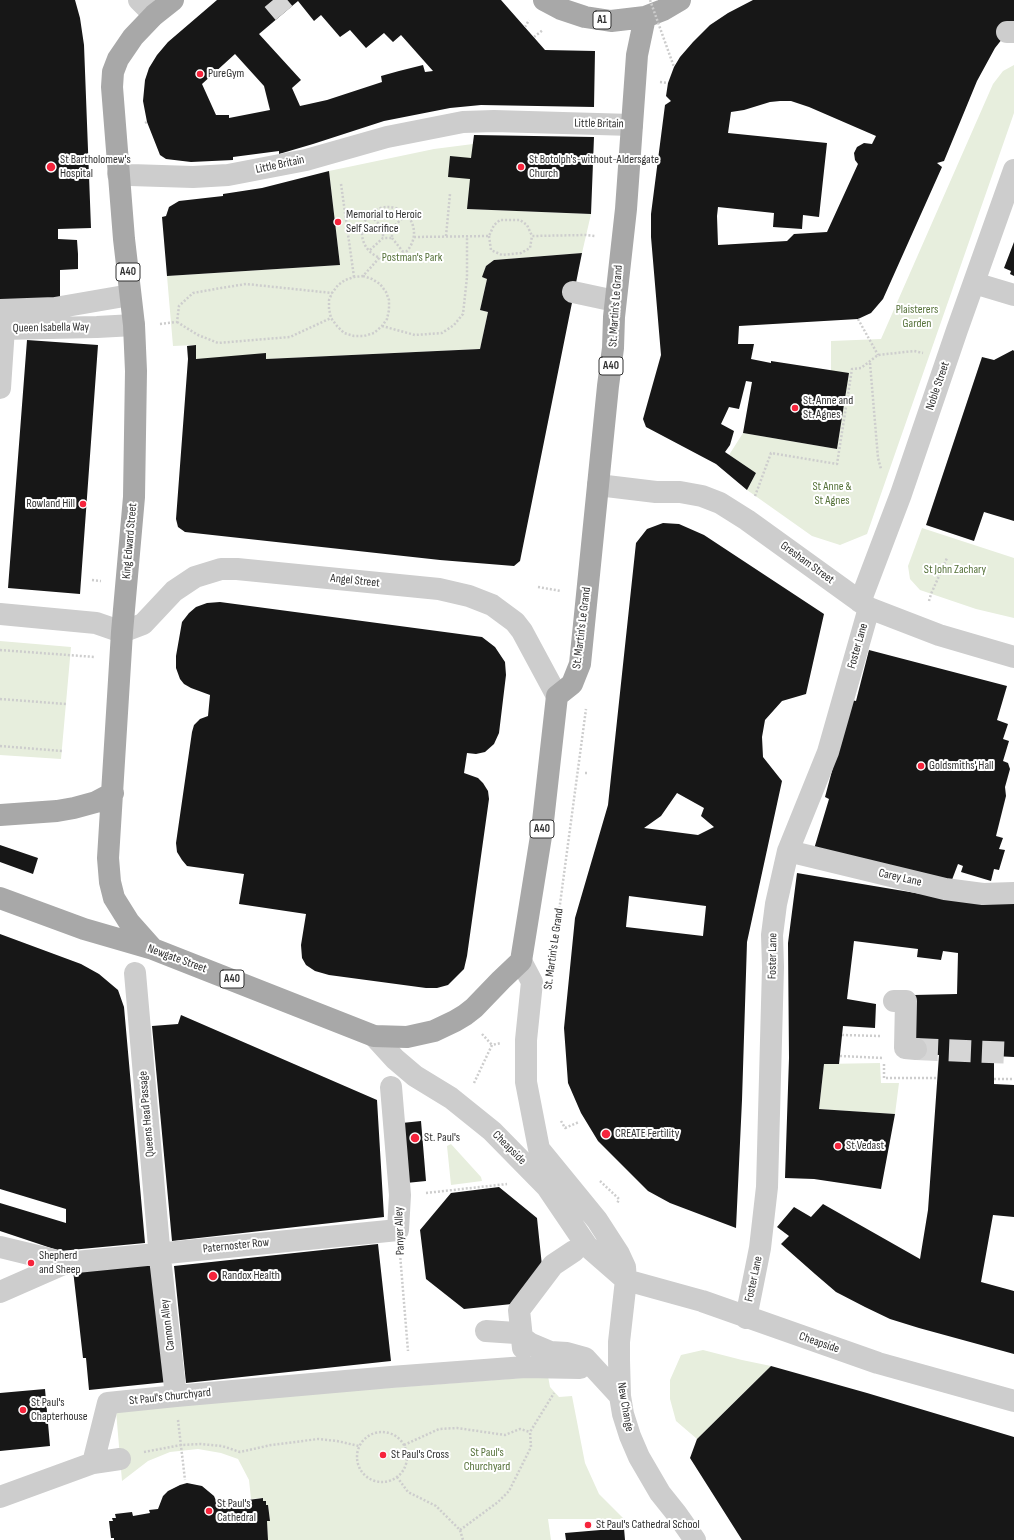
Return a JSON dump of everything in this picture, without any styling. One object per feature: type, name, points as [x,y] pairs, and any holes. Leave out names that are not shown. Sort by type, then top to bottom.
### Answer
[{"type":"main road","name":"A40","points":[[118,174],[115,127],[112,107],[113,72],[118,59],[133,37],[147,8],[173,0]]},
{"type":"main road","name":"A1","points":[[544,0],[560,9],[585,17],[611,22],[647,9],[663,10],[680,0]]},
{"type":"main road","name":"A40","points":[[632,125],[636,55],[647,9]]},
{"type":"main road","name":"St. Martin's Le Grand","points":[[557,696],[572,684],[580,664],[613,348],[615,301],[626,209],[632,125]]},
{"type":"main road","name":"King Edward Street","points":[[113,793],[122,632],[134,497],[136,378],[134,325],[118,174]]},
{"type":"main road","name":"A40","points":[[374,1036],[407,1037],[434,1031],[465,1016],[521,961],[542,830],[557,696]]},
{"type":"main road","name":"A40","points":[[113,793],[108,858],[110,882],[114,898],[130,922],[153,949]]},
{"type":"main road","points":[[0,815],[57,811],[74,808],[96,802],[113,793]]},
{"type":"main road","name":"Newgate Street","points":[[0,898],[84,930],[153,949],[374,1036]]},
{"type":"street","name":"Little Britain","points":[[118,174],[193,177],[228,175],[306,160],[387,137],[463,122],[494,120],[632,125]]},
{"type":"street","name":"Noble Street","points":[[865,605],[901,494],[1014,170]]},
{"type":"street","points":[[974,283],[1014,295]]},
{"type":"street","points":[[573,292],[615,301]]},
{"type":"street","points":[[2,322],[55,308],[130,295]]},
{"type":"street","name":"Queen Isabella Way","points":[[0,388],[2,322],[97,327],[134,325]]},
{"type":"street","name":"Gresham Street","points":[[598,486],[656,492],[680,492],[702,496],[720,503],[747,520],[865,605],[939,635],[1014,657]]},
{"type":"street","name":"Angel Street","points":[[122,632],[143,624],[174,591],[195,577],[221,569],[237,569],[439,589],[469,596],[492,605],[515,622],[522,630],[557,696]]},
{"type":"street","name":"Foster Lane","points":[[746,1318],[760,1248],[767,1187],[773,967],[772,935],[776,904],[788,851],[828,752],[865,605]]},
{"type":"street","points":[[0,614],[96,623],[122,632]]},
{"type":"street","name":"Carey Lane","points":[[788,851],[945,888],[983,894],[1014,893]]},
{"type":"street","name":"Cheapside","points":[[521,961],[532,982],[526,1032],[526,1082],[539,1149],[597,1220],[625,1266],[626,1280]]},
{"type":"street","name":"Queens Head Passage","points":[[135,973],[159,1254]]},
{"type":"street","points":[[894,1001],[906,1001],[905,1048],[916,1049]]},
{"type":"street","name":"Cheapside","points":[[374,1036],[395,1059],[416,1076],[451,1098],[492,1131],[547,1187],[588,1246],[626,1280],[702,1301],[746,1318],[878,1363],[1014,1400]]},
{"type":"street","name":"Panyer Alley","points":[[391,1087],[400,1195],[398,1230]]},
{"type":"street","name":"Paternoster Row","points":[[69,1262],[398,1230]]},
{"type":"street","points":[[0,1247],[69,1262]]},
{"type":"street","points":[[525,1367],[519,1310],[553,1265],[574,1251]]},
{"type":"street","name":"Cannon Alley","points":[[159,1254],[176,1396]]},
{"type":"street","points":[[0,1292],[69,1262]]},
{"type":"street","name":"New Change","points":[[626,1280],[619,1342],[620,1396],[623,1414],[639,1457],[660,1493],[695,1540]]},
{"type":"street","points":[[486,1331],[516,1334],[531,1344],[550,1352],[567,1352],[585,1358],[620,1396]]},
{"type":"street","name":"St Paul's Churchyard","points":[[93,1463],[108,1403],[525,1367],[580,1368]]},
{"type":"street","points":[[0,1496],[93,1463],[120,1459]]},
{"type":"path","points":[[647,9],[674,67]]},
{"type":"path","points":[[534,37],[543,30]]},
{"type":"path","points":[[341,184],[344,217],[354,277]]},
{"type":"path","points":[[446,236],[450,194]]},
{"type":"path","points":[[384,208],[400,210],[406,215],[413,225],[414,237],[412,243],[404,253],[389,259],[380,257],[370,250],[365,244],[363,228],[370,215],[377,210],[384,208]]},
{"type":"path","points":[[344,217],[370,215],[383,228],[383,238]]},
{"type":"path","points":[[383,228],[392,228],[406,215]]},
{"type":"path","points":[[500,220],[520,220],[527,225],[532,236],[530,248],[521,254],[502,255],[491,250],[489,236],[494,225],[500,220]]},
{"type":"path","points":[[392,228],[392,238],[404,253]]},
{"type":"path","points":[[382,326],[415,335],[442,332],[454,325],[463,314],[467,277],[467,236]]},
{"type":"path","points":[[414,237],[489,236]]},
{"type":"path","points":[[532,236],[595,236]]},
{"type":"path","points":[[370,250],[383,238],[392,238]]},
{"type":"path","points":[[363,276],[380,257]]},
{"type":"path","points":[[363,276],[380,284],[386,292],[389,300],[387,319],[374,333],[364,336],[354,336],[344,333],[331,318],[329,309],[329,300],[332,292],[345,280],[354,277],[363,276]]},
{"type":"path","points":[[177,322],[179,306],[193,293],[246,284],[332,292]]},
{"type":"path","points":[[134,325],[177,322],[198,335],[218,343],[290,337],[331,318]]},
{"type":"path","points":[[858,320],[878,355]]},
{"type":"path","points":[[755,498],[770,453],[837,464],[852,369],[861,368],[878,355],[914,351],[928,354]]},
{"type":"path","points":[[870,362],[878,458],[882,473]]},
{"type":"path","points":[[930,601],[931,594],[947,558]]},
{"type":"path","points":[[538,587],[569,592]]},
{"type":"path","points":[[0,650],[81,656]]},
{"type":"path","points":[[0,699],[66,704]]},
{"type":"path","name":"St. Martin's Le Grand","points":[[551,971],[586,709]]},
{"type":"path","points":[[0,746],[62,751]]},
{"type":"path","points":[[842,1034],[884,1036]]},
{"type":"path","points":[[474,1084],[492,1045]]},
{"type":"path","points":[[884,1051],[884,1058]]},
{"type":"path","points":[[994,1079],[1014,1079]]},
{"type":"path","points":[[558,1114],[565,1128],[578,1122]]},
{"type":"path","points":[[400,1195],[507,1184]]},
{"type":"path","name":"Panyer Alley","points":[[398,1230],[411,1376]]},
{"type":"path","points":[[460,1530],[498,1502],[509,1491],[531,1447],[530,1432],[554,1393]]},
{"type":"path","points":[[404,1445],[439,1429],[457,1428],[505,1435],[520,1429],[530,1432]]},
{"type":"path","points":[[385,1432],[393,1434],[404,1445],[407,1453],[407,1461],[404,1469],[392,1480],[378,1481],[364,1474],[360,1468],[358,1453],[360,1446],[370,1435],[385,1432]]},
{"type":"path","points":[[120,1459],[180,1445],[200,1444],[240,1452],[271,1445],[318,1440],[338,1441],[360,1446]]},
{"type":"path","points":[[180,1445],[185,1480]]},
{"type":"path","points":[[397,1477],[408,1492],[436,1506],[460,1530],[464,1540]]},
{"type":"green space","name":"St Anne & St Agnes","points":[[1014,65],[1014,113],[867,534],[840,545],[812,536],[747,490],[756,473],[729,455],[743,433],[837,449],[849,374],[831,371],[831,341],[881,339],[993,84],[1003,71]]},
{"type":"green space","name":"Postman's Park","points":[[473,144],[468,209],[591,214],[582,253],[494,260],[486,266],[483,277],[487,279],[480,310],[488,312],[480,349],[266,359],[196,359],[196,345],[173,346],[167,276],[340,265],[329,171],[434,149]]},
{"type":"green space","name":"St John Zachary","points":[[922,528],[1014,558],[1014,618],[976,609],[920,590],[910,579],[908,566]]},
{"type":"green space","points":[[0,641],[71,647],[61,759],[0,755]]},
{"type":"green space","points":[[880,1063],[881,1083],[899,1083],[895,1114],[819,1109],[824,1064]]},
{"type":"green space","points":[[451,1144],[481,1177],[482,1181],[451,1185],[447,1146]]},
{"type":"green space","points":[[703,1350],[771,1366],[697,1439],[676,1421],[670,1399],[670,1380],[681,1355]]},
{"type":"green space","name":"St Paul's Churchyard","points":[[548,1376],[550,1387],[559,1397],[572,1396],[585,1463],[599,1494],[624,1519],[548,1519],[551,1540],[268,1540],[267,1521],[270,1521],[268,1505],[266,1505],[266,1501],[263,1501],[263,1498],[251,1499],[249,1480],[238,1459],[221,1453],[198,1449],[170,1452],[148,1461],[122,1481],[116,1411],[241,1399]]},
{"type":"building","name":"St Bartholomew's Hospital","points":[[0,0],[75,0],[80,18],[84,45],[91,228],[58,229],[58,239],[77,240],[78,254],[78,269],[60,270],[60,299],[0,302]]},
{"type":"building","points":[[217,0],[501,0],[545,50],[595,51],[594,107],[481,105],[450,108],[384,121],[279,154],[279,151],[233,157],[233,160],[191,162],[166,159],[160,155],[147,122],[143,101],[145,80],[149,68],[157,55],[168,42]],"holes":[[[298,1],[314,21],[321,15],[340,37],[350,30],[366,48],[384,33],[393,42],[401,35],[433,71],[425,72],[423,65],[399,71],[381,76],[382,82],[327,100],[300,106],[292,88],[301,80],[259,34]],[[235,54],[264,86],[270,110],[229,118],[229,115],[216,115],[202,84]]]},
{"type":"building","points":[[753,0],[1014,0],[1014,24],[995,48],[977,81],[944,161],[937,163],[942,167],[883,299],[871,313],[858,319],[739,326],[738,344],[754,344],[751,359],[849,373],[837,449],[743,433],[752,382],[746,381],[739,409],[729,407],[721,424],[734,431],[730,445],[725,452],[756,473],[747,490],[716,464],[646,427],[643,419],[661,355],[651,237],[651,214],[665,105],[671,101],[666,96],[668,83],[674,67],[680,57],[710,25],[728,13]],"holes":[[[791,101],[809,107],[876,136],[872,144],[864,143],[857,147],[854,153],[855,160],[858,164],[827,232],[794,234],[787,241],[718,245],[718,207],[774,213],[773,227],[802,229],[803,215],[819,217],[827,143],[728,133],[731,112],[744,110],[770,102]]]},
{"type":"building","name":"St Botolph's-without-Aldersgate Church","points":[[474,135],[594,137],[591,214],[467,209],[470,179],[448,177],[450,156],[471,158]]},
{"type":"building","points":[[329,171],[340,265],[167,276],[162,217],[166,216],[169,207],[179,201],[223,196],[223,194],[262,188]]},
{"type":"building","points":[[1014,242],[1014,276],[1010,274],[1011,271],[1004,268]]},
{"type":"building","points":[[582,253],[520,561],[514,566],[440,560],[185,532],[178,527],[176,519],[188,359],[187,346],[196,345],[196,359],[266,353],[266,359],[480,349],[488,312],[480,310],[487,279],[482,277],[486,266],[494,260]]},
{"type":"building","points":[[27,340],[98,345],[80,594],[8,588]]},
{"type":"building","points":[[1013,350],[1014,521],[984,512],[974,541],[926,525],[982,357],[994,360]]},
{"type":"building","points":[[663,523],[679,524],[704,535],[824,614],[806,694],[782,701],[765,720],[762,737],[763,757],[782,781],[747,942],[736,1228],[670,1203],[648,1191],[598,1141],[581,1113],[568,1083],[564,1028],[575,918],[608,805],[636,543],[647,529]],"holes":[[[677,793],[704,808],[701,816],[714,827],[698,835],[644,828],[661,816]],[[629,896],[706,906],[703,936],[626,927]]]},
{"type":"building","points":[[220,602],[482,637],[495,647],[505,662],[506,675],[499,733],[494,744],[485,752],[476,754],[467,753],[464,773],[478,778],[483,783],[488,791],[489,799],[467,956],[464,969],[448,985],[437,988],[426,988],[329,975],[315,971],[306,965],[302,958],[301,945],[306,914],[239,904],[244,874],[187,866],[177,852],[176,843],[192,732],[194,725],[200,719],[208,716],[210,695],[184,684],[180,679],[176,668],[176,656],[182,622],[189,613],[196,607],[207,603]]},
{"type":"building","name":"Goldsmiths' Hall","points":[[869,650],[1007,686],[997,720],[1008,724],[1003,739],[1009,741],[1003,761],[1008,763],[1010,769],[1005,787],[1006,796],[996,836],[1003,838],[999,849],[1005,850],[999,870],[994,869],[991,881],[961,872],[963,866],[958,864],[950,885],[814,849],[829,799],[825,797],[851,700],[856,701]]},
{"type":"building","points":[[0,845],[38,858],[33,874],[0,862]]},
{"type":"building","points":[[797,873],[951,899],[1014,904],[1014,1057],[994,1056],[994,1084],[1014,1085],[1014,1217],[993,1215],[981,1282],[1014,1291],[1014,1354],[890,1319],[836,1292],[781,1244],[789,1236],[777,1227],[794,1207],[811,1217],[823,1204],[920,1259],[928,1210],[939,1055],[916,1054],[914,995],[957,994],[958,953],[943,951],[941,960],[917,957],[918,949],[854,941],[847,999],[876,1004],[875,1028],[843,1026],[839,1064],[824,1064],[819,1109],[895,1114],[881,1189],[814,1179],[785,1178],[789,1058],[788,943]]},
{"type":"building","points":[[0,934],[81,964],[99,974],[118,990],[124,1007],[145,1243],[60,1251],[0,1231],[0,1203],[66,1223],[66,1209],[0,1189]]},
{"type":"building","points":[[181,1015],[377,1100],[384,1217],[172,1241],[152,1026],[178,1024]]},
{"type":"building","points":[[421,1121],[426,1181],[406,1183],[402,1123]]},
{"type":"building","points":[[499,1187],[537,1218],[542,1266],[512,1304],[464,1309],[426,1279],[420,1230],[451,1193]]},
{"type":"building","points":[[378,1244],[391,1361],[186,1383],[174,1266]]},
{"type":"building","points":[[157,1262],[167,1382],[89,1390],[86,1358],[83,1358],[73,1270]]},
{"type":"building","points":[[771,1366],[1014,1437],[1014,1540],[742,1540],[690,1458],[697,1439]]},
{"type":"building","name":"St Paul's Chapterhouse","points":[[45,1389],[50,1446],[0,1451],[0,1393]]},
{"type":"building","name":"St Paul's Cathedral","points":[[187,1483],[202,1486],[214,1496],[217,1503],[226,1502],[227,1505],[248,1503],[248,1500],[263,1498],[263,1501],[266,1501],[266,1505],[268,1505],[270,1521],[267,1521],[268,1540],[114,1540],[114,1538],[111,1538],[109,1521],[113,1521],[112,1518],[116,1518],[115,1514],[132,1512],[133,1516],[150,1513],[149,1510],[158,1509],[163,1496],[168,1491]]},
{"type":"building","name":"St Paul's Cathedral School","points":[[624,1528],[625,1540],[566,1540],[565,1533]]},
{"type":"tunnel","points":[[273,0],[284,13]]},
{"type":"tunnel","points":[[916,1049],[1014,1053]]},
{"type":"place","name":"PureGym","points":[[200,74]]},
{"type":"place","name":"St Bartholomew's Hospital","points":[[51,167]]},
{"type":"place","name":"St Botolph's-without-Aldersgate Church","points":[[521,167]]},
{"type":"place","name":"Memorial to Heroic Self Sacrifice","points":[[338,222]]},
{"type":"place","name":"St. Anne and St. Agnes","points":[[795,408]]},
{"type":"place","name":"Rowland Hill","points":[[83,504]]},
{"type":"place","name":"Goldsmiths' Hall","points":[[921,766]]},
{"type":"place","name":"CREATE Fertility","points":[[606,1134]]},
{"type":"place","name":"St. Paul's","points":[[415,1138]]},
{"type":"place","name":"St Vedast","points":[[838,1146]]},
{"type":"place","name":"Shepherd and Sheep","points":[[31,1263]]},
{"type":"place","name":"Randox Health","points":[[213,1276]]},
{"type":"place","name":"St Paul's Chapterhouse","points":[[23,1410]]},
{"type":"place","name":"St Paul's Cross","points":[[383,1455]]},
{"type":"place","name":"St Paul's Cathedral","points":[[209,1511]]},
{"type":"place","name":"St Paul's Cathedral School","points":[[588,1525]]},
{"type":"park label","name":"Plaisterers Garden","points":[[917,317]]}]
